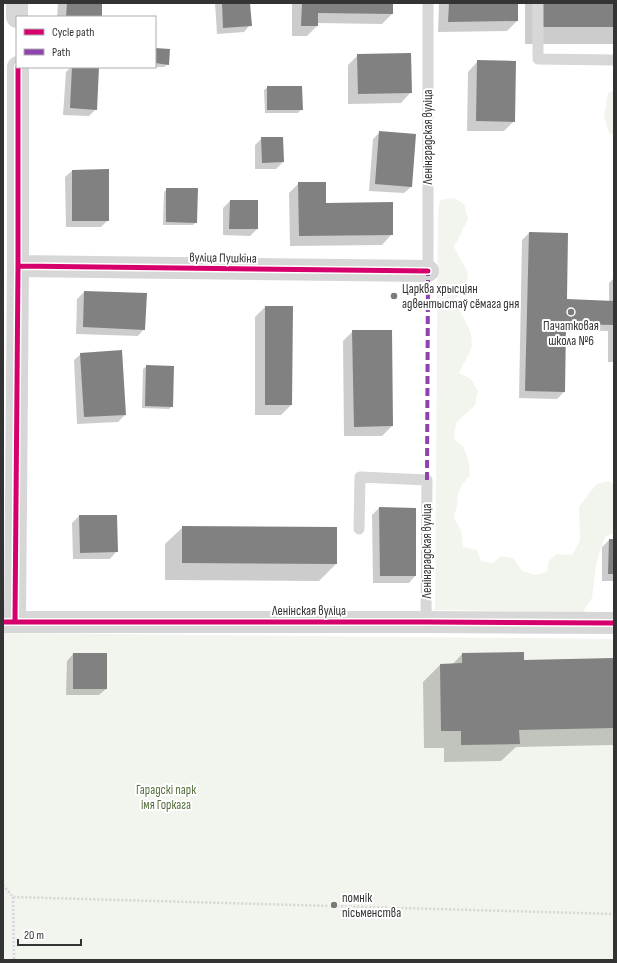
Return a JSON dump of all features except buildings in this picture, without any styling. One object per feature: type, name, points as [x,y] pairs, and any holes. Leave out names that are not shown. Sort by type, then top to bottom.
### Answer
[{"type":"street","points":[[17,3],[17,16]]},
{"type":"street","points":[[9,622],[18,266],[18,68]]},
{"type":"street","name":"вуліца Пушкіна","points":[[18,266],[428,272]]},
{"type":"street","name":"Ленінская вуліца","points":[[9,622],[426,622],[614,624]]},
{"type":"lane","name":"Ленінградская вуліца","points":[[428,3],[428,272]]},
{"type":"lane","points":[[538,3],[538,59],[614,60]]},
{"type":"lane","name":"Ленінградская вуліца","points":[[359,529],[360,477],[427,480],[426,622]]},
{"type":"path","points":[[3,885],[13,897],[14,960]]},
{"type":"path","points":[[13,897],[614,914]]},
{"type":"green space","points":[[614,90],[614,136],[609,133],[604,116],[608,93]]},
{"type":"green space","points":[[454,198],[464,204],[468,219],[454,247],[468,272],[467,287],[454,299],[471,333],[472,347],[459,373],[471,379],[478,391],[475,405],[456,423],[454,439],[463,446],[468,458],[470,475],[461,486],[458,494],[454,518],[461,530],[463,547],[477,550],[481,561],[493,563],[501,556],[513,558],[522,571],[535,575],[547,572],[549,561],[556,554],[572,555],[580,541],[579,507],[597,484],[609,481],[614,484],[614,533],[605,537],[596,566],[592,598],[583,612],[435,610],[438,213],[440,200]]},
{"type":"green space","name":"Гарадскі парк імя Горкага","points":[[3,633],[614,639],[614,960],[3,960]]},
{"type":"marked path","points":[[427,480],[428,271]]},
{"type":"cycle path","points":[[15,622],[18,68]]},
{"type":"cycle path","points":[[18,266],[428,271]]},
{"type":"cycle path","points":[[3,622],[614,623]]},
{"type":"place","name":"Царква хрысціян адвентыстаў сёмага дня","points":[[394,296]]},
{"type":"place","name":"Пачатковая школа №6","points":[[571,312]]},
{"type":"place","name":"помнік пісьменства","points":[[334,905]]}]
